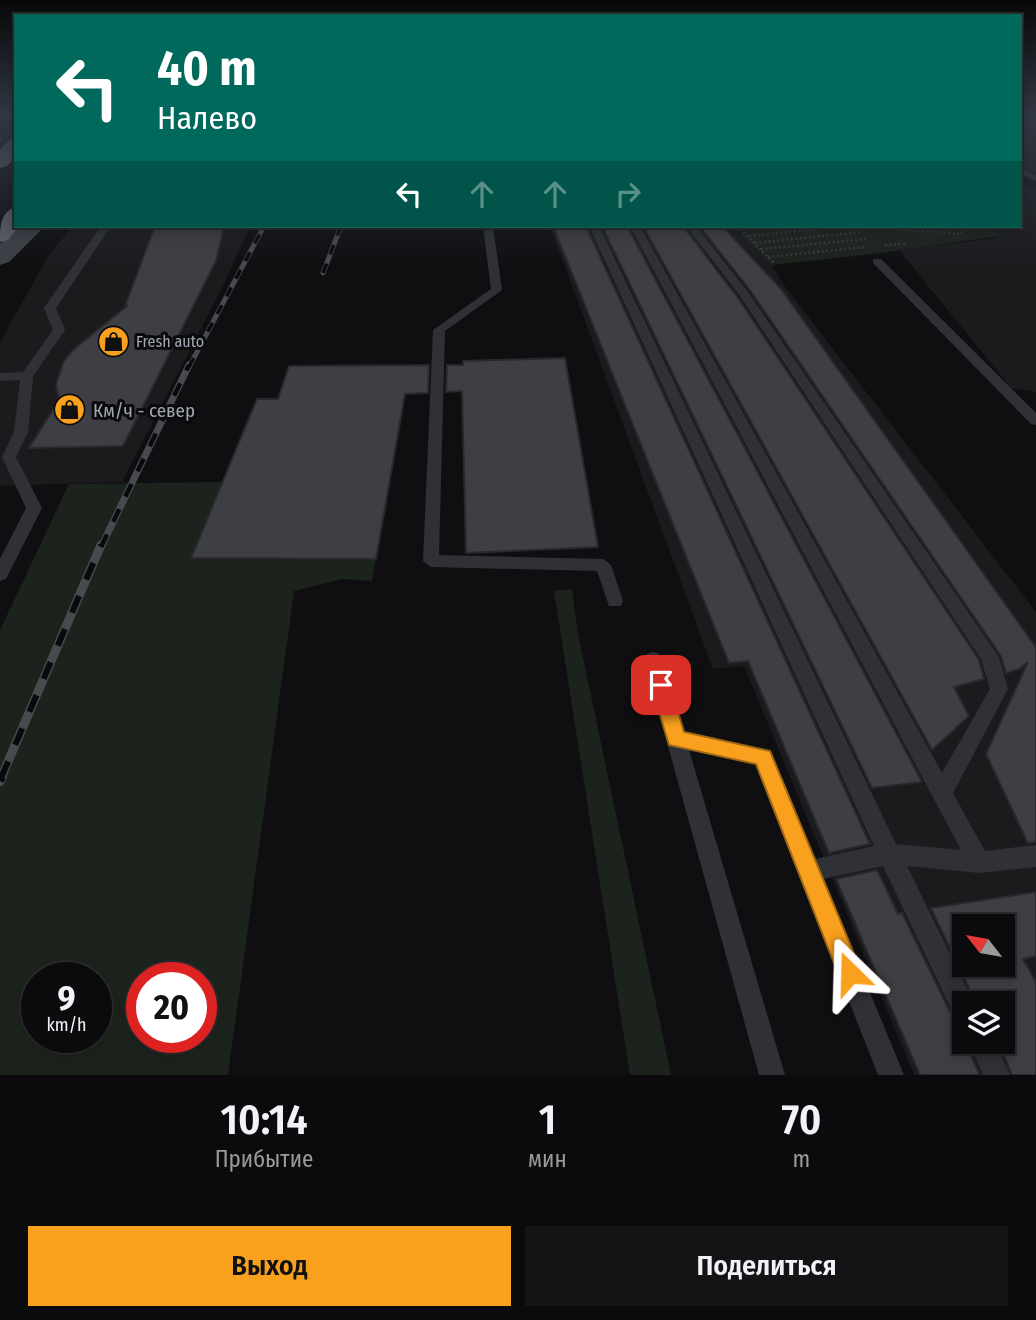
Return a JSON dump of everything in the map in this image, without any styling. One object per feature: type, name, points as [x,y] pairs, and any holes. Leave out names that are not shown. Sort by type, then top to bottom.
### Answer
[{"type":"highway","points":[[0,235],[14,217]]},
{"type":"main road","points":[[0,257],[31,228]]},
{"type":"lane","points":[[0,575],[34,508],[9,457],[21,432],[27,376],[59,330],[50,308],[105,228]]},
{"type":"lane","points":[[488,228],[497,290],[439,330],[432,561],[603,565],[615,601]]},
{"type":"lane","points":[[595,228],[956,991]]},
{"type":"lane","points":[[636,228],[978,862]]},
{"type":"lane","points":[[693,228],[744,294],[990,657],[999,689],[942,793]]},
{"type":"lane","points":[[877,261],[1036,421]]},
{"type":"lane","points":[[0,377],[27,376]]},
{"type":"lane","points":[[653,659],[772,1075]]},
{"type":"lane","points":[[676,739],[763,757],[891,1075]]},
{"type":"lane","points":[[808,871],[889,854],[978,862],[1036,856]]},
{"type":"lane","points":[[987,1054],[997,1075]]},
{"type":"path","points":[[743,229],[754,228]]},
{"type":"path","points":[[749,236],[831,228]]},
{"type":"path","points":[[878,228],[961,234],[962,228]]},
{"type":"path","points":[[743,229],[775,264]]},
{"type":"path","points":[[755,243],[860,232]]},
{"type":"path","points":[[761,249],[868,239]]},
{"type":"path","points":[[878,245],[905,244]]},
{"type":"path","points":[[768,257],[867,246]]},
{"type":"shaded area","points":[[1022,166],[1036,166],[1036,173],[1022,167]]},
{"type":"shaded area","points":[[1022,185],[1036,189],[1036,392],[1011,388],[899,250],[996,238],[998,235],[991,228],[1022,228]]},
{"type":"shaded area","points":[[71,228],[249,228],[224,284],[122,482],[0,486],[0,342],[49,255]]},
{"type":"shaded area","points":[[551,228],[737,228],[772,265],[786,288],[1036,612],[1036,1075],[914,1075],[744,666],[713,669]]},
{"type":"shaded area","points":[[736,228],[991,228],[999,236],[880,253],[772,265]]},
{"type":"shaded area","points":[[223,482],[192,558],[376,559],[372,581],[342,579],[294,591],[228,1075],[0,1075],[0,630],[69,484]]},
{"type":"shaded area","points":[[572,589],[578,634],[671,1075],[630,1075],[554,591]]},
{"type":"building","points":[[154,228],[224,228],[216,261],[123,446],[29,448],[59,400],[56,384],[64,361],[73,350],[128,305],[125,306]]},
{"type":"building","points":[[554,228],[587,228],[870,844],[829,853],[748,661],[729,663]]},
{"type":"building","points":[[603,228],[628,228],[922,782],[872,788]]},
{"type":"building","points":[[644,228],[686,230],[738,298],[979,660],[984,679],[954,687],[969,716],[932,750]]},
{"type":"building","points":[[701,228],[724,228],[781,289],[1035,646],[1036,644],[1036,842],[1028,843],[986,754],[1028,662],[1019,669],[1006,673],[1001,656],[750,290]]},
{"type":"building","points":[[565,358],[598,547],[466,553],[462,391],[446,392],[447,365],[463,365],[463,361]]},
{"type":"building","points":[[429,365],[428,393],[405,394],[376,559],[191,558],[257,399],[278,399],[289,366]]},
{"type":"building","points":[[877,870],[898,914],[902,913],[952,1016],[952,1054],[970,1054],[980,1075],[920,1075],[836,879]]},
{"type":"building","points":[[1036,892],[1036,956],[1023,959],[1036,982],[1036,1075],[1012,1075],[1003,1054],[1015,1054],[1015,991],[970,991],[964,977],[1015,977],[1015,914],[952,914],[952,952],[931,908]]},
{"type":"railway","points":[[189,367],[263,228]]},
{"type":"railway","points":[[323,273],[340,228]]},
{"type":"railway","points":[[101,547],[189,365]]},
{"type":"railway","points":[[1,778],[101,545]]},
{"type":"railway","points":[[0,781],[2,777]]},
{"type":"place","name":"Fresh auto","points":[[113,341]]},
{"type":"place","name":"Км/ч - север","points":[[70,410]]},
{"type":"route","points":[[661,685],[676,739],[763,757],[850,973]]}]
